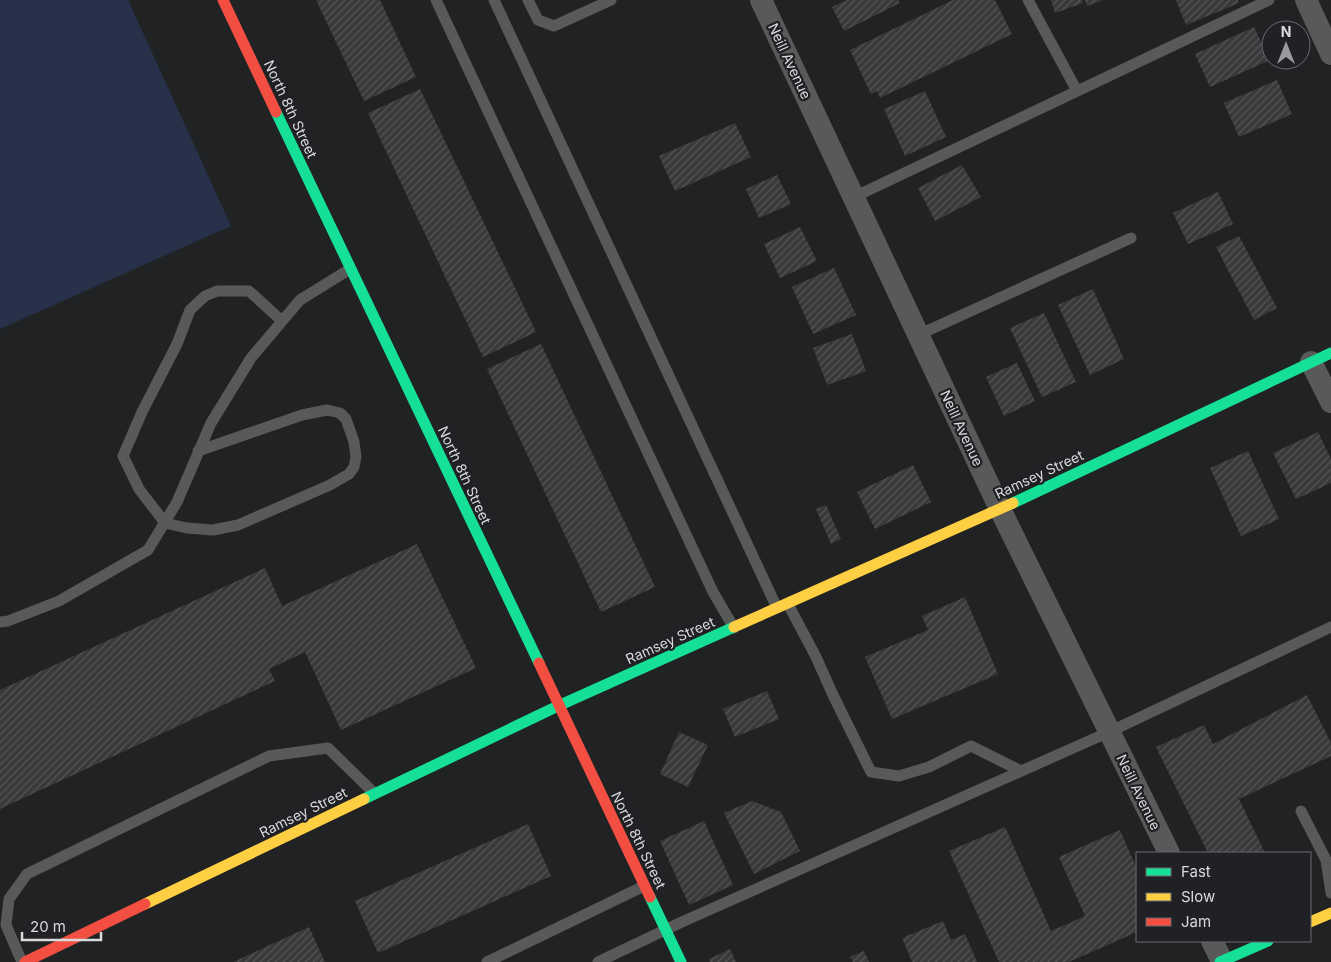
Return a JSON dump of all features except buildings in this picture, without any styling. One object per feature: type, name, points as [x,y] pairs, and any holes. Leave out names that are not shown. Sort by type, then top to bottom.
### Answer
[{"type":"street","name":"North 8th Street","points":[[223,0],[681,962]]},
{"type":"street","name":"Neill Avenue","points":[[761,0],[1000,509],[1169,852]]},
{"type":"street","points":[[1306,0],[1331,54]]},
{"type":"street","name":"Ramsey Street","points":[[24,962],[558,706],[1000,509],[1331,353]]},
{"type":"street","points":[[1311,362],[1331,402]]},
{"type":"street","points":[[1311,922],[1331,913]]},
{"type":"street","points":[[1212,942],[1222,962],[1266,942]]},
{"type":"lane","points":[[436,0],[713,592],[734,628]]},
{"type":"lane","points":[[494,0],[782,606],[816,657],[871,772],[899,776],[929,767],[971,746],[1021,772]]},
{"type":"lane","points":[[528,0],[538,20],[554,26],[611,0]]},
{"type":"lane","points":[[1028,0],[1077,91]]},
{"type":"lane","points":[[854,197],[1269,0]]},
{"type":"lane","points":[[918,335],[1131,238]]},
{"type":"lane","points":[[0,622],[8,621],[59,601],[148,550],[177,502],[211,423],[251,358],[300,300],[350,269]]},
{"type":"lane","points":[[198,451],[302,415],[327,410],[340,412],[346,419],[354,442],[356,457],[354,467],[349,474],[330,486],[238,525],[212,530],[187,528],[165,523],[139,488],[123,456],[142,412],[177,344],[190,310],[205,296],[217,291],[249,291],[282,321]]},
{"type":"lane","points":[[598,962],[665,930],[1109,732],[1331,627]]},
{"type":"lane","points":[[24,962],[6,925],[9,899],[27,874],[269,756],[328,748],[375,794]]},
{"type":"lane","points":[[1301,811],[1326,860],[1331,893]]},
{"type":"lane","points":[[487,962],[644,886]]},
{"type":"shaded area","points":[[0,0],[128,0],[231,226],[0,329]]},
{"type":"traffic: fast","points":[[276,112],[539,663]]},
{"type":"traffic: fast","points":[[1013,503],[1331,353]]},
{"type":"traffic: fast","points":[[364,799],[558,706],[734,627]]},
{"type":"traffic: fast","points":[[650,897],[681,962]]},
{"type":"traffic: fast","points":[[1220,962],[1266,942]]},
{"type":"traffic: slow","points":[[734,627],[1013,503]]},
{"type":"traffic: slow","points":[[145,904],[364,799]]},
{"type":"traffic: slow","points":[[1311,922],[1331,913]]},
{"type":"traffic: jam","points":[[223,0],[276,112]]},
{"type":"traffic: jam","points":[[539,663],[650,897]]},
{"type":"traffic: jam","points":[[25,962],[145,904]]}]
